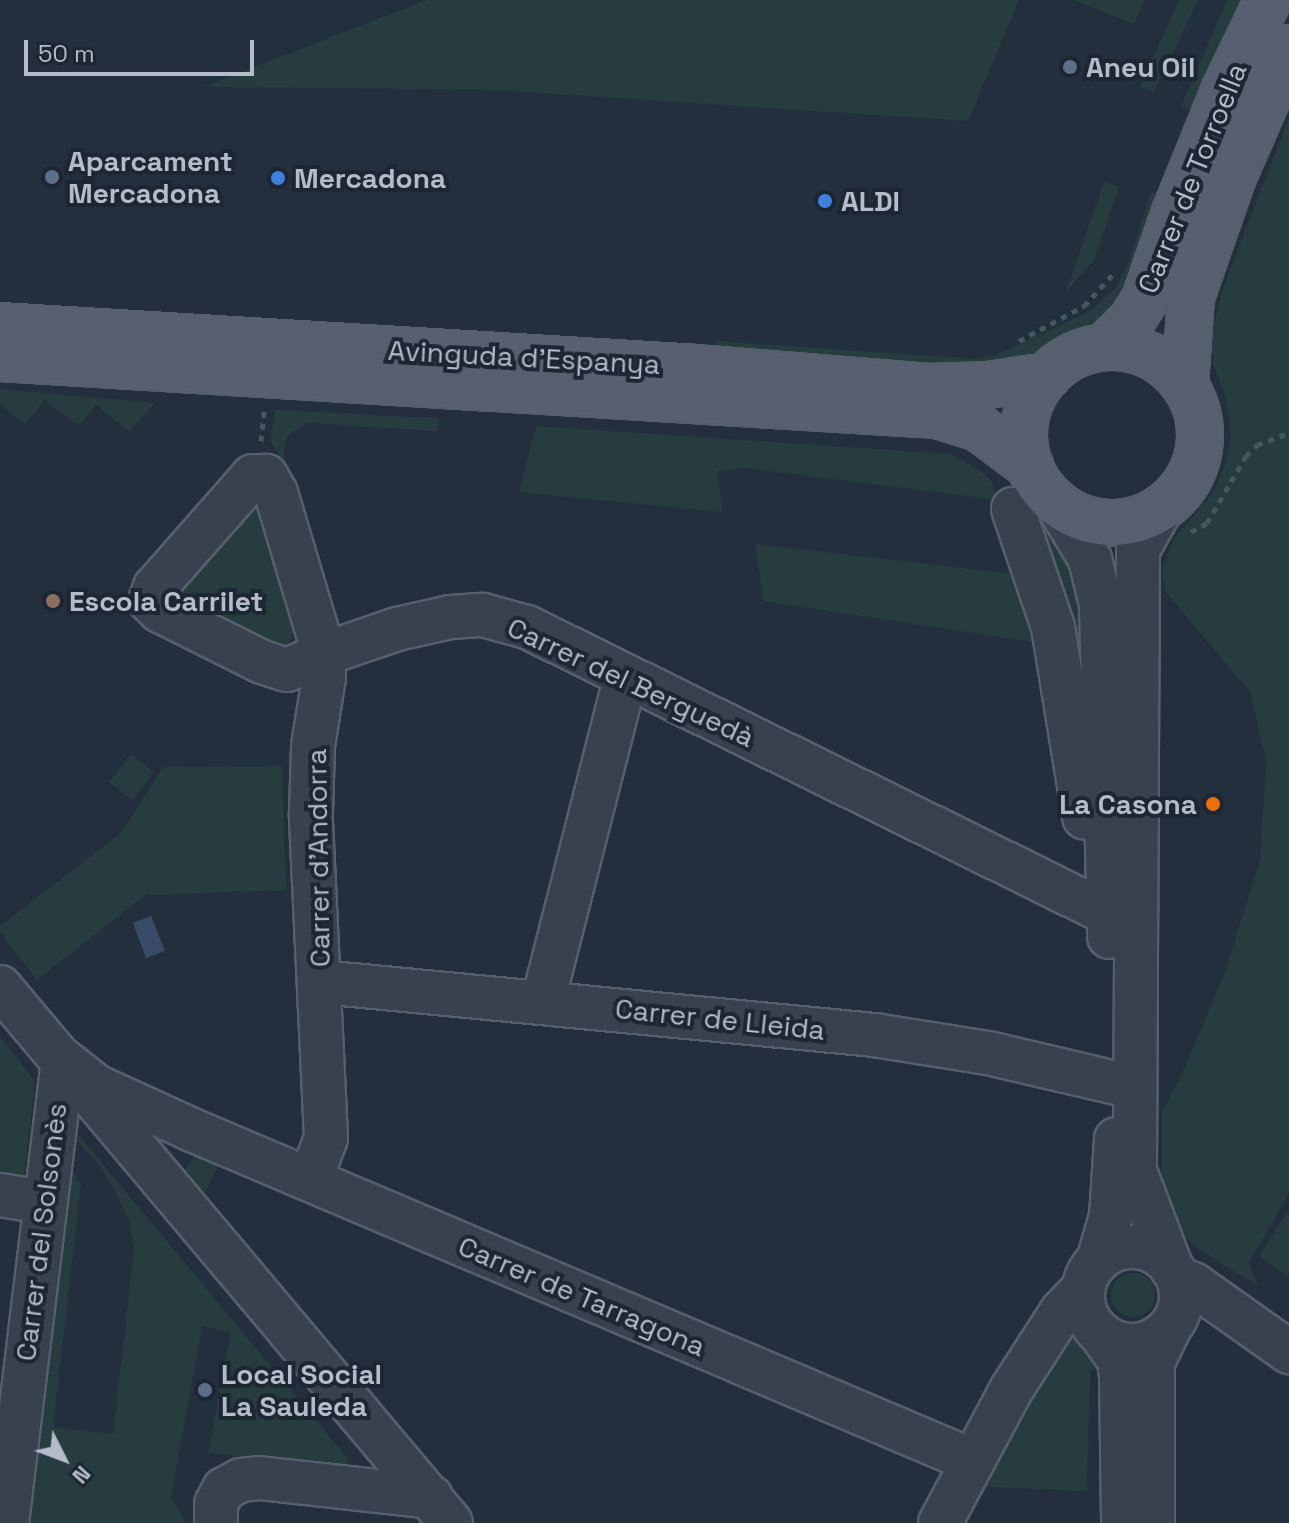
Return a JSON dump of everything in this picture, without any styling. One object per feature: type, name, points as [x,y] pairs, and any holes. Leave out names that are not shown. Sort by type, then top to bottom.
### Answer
[{"type":"main road","name":"Carrer de Torroella","points":[[1105,347],[1132,320],[1145,299],[1174,215],[1225,89],[1268,0]]},
{"type":"main road","name":"Carrer de Torroella","points":[[1185,385],[1191,297],[1232,179],[1289,48]]},
{"type":"main road","name":"Avinguda d'Espanya","points":[[0,326],[683,367],[929,387],[988,385],[1047,376]]},
{"type":"main road","points":[[1105,347],[1150,355],[1185,385],[1197,413],[1200,443],[1192,472],[1175,497],[1134,520],[1102,522],[1034,505],[1025,439],[1028,412],[1047,376],[1079,354],[1105,347]]},
{"type":"main road","name":"Avinguda d'Espanya","points":[[0,358],[937,415],[979,428],[1030,466]]},
{"type":"street","name":"Carrer del Berguedà","points":[[276,493],[271,482],[260,473],[245,481],[155,587],[150,601],[160,611],[277,668],[296,668],[324,654],[397,629],[451,617],[483,615],[527,627],[1099,909]]},
{"type":"street","name":"Carrer d'Andorra","points":[[276,493],[324,654],[324,677],[313,746],[311,814],[326,1138],[310,1180]]},
{"type":"street","points":[[1034,505],[1090,559],[1101,604],[1099,909]]},
{"type":"street","points":[[1034,505],[1099,909],[1116,1083],[1116,1174],[1111,1216],[1091,1275],[1089,1320],[1119,1360],[1123,1523]]},
{"type":"street","points":[[1153,1523],[1153,1362],[1174,1299],[1135,1171],[1138,550],[1162,507]]},
{"type":"street","points":[[543,1001],[626,676]]},
{"type":"street","name":"Carrer de Lleida","points":[[321,982],[874,1035],[988,1053],[1116,1083]]},
{"type":"street","points":[[0,987],[60,1072],[114,1122],[441,1510]]},
{"type":"street","name":"Carrer de Tarragona","points":[[60,1072],[973,1461]]},
{"type":"street","name":"Carrer del Solsonès","points":[[7,1523],[8,1451],[60,1072]]},
{"type":"street","name":"Carrer de Tarragona","points":[[114,1122],[118,1109],[192,1130]]},
{"type":"street","points":[[0,1195],[43,1202]]},
{"type":"street","points":[[940,1523],[1011,1390],[1062,1311],[1111,1250],[1131,1246],[1151,1249],[1174,1299],[1156,1340],[1132,1345],[1114,1342],[1100,1333]]},
{"type":"street","points":[[1174,1299],[1238,1318],[1289,1352]]},
{"type":"street","points":[[216,1523],[216,1504],[224,1489],[241,1480],[259,1478],[441,1510]]},
{"type":"path","points":[[1011,344],[1084,306],[1104,288],[1116,269]]},
{"type":"path","points":[[1162,507],[1183,536],[1207,523],[1246,456],[1257,445],[1289,433]]},
{"type":"green space","points":[[427,0],[1019,0],[968,121],[496,90],[203,87]]},
{"type":"green space","points":[[1074,0],[1145,0],[1134,24]]},
{"type":"green space","points":[[1179,0],[1198,0],[1154,92],[1140,87]]},
{"type":"green space","points":[[1227,0],[1245,0],[1198,113],[1181,106]]},
{"type":"green space","points":[[1289,118],[1289,1194],[1249,1262],[1258,1286],[1197,1248],[1185,1236],[1170,1212],[1162,1186],[1162,1112],[1183,1072],[1225,972],[1260,860],[1266,762],[1250,692],[1165,591],[1162,568],[1174,539],[1211,495],[1224,468],[1231,436],[1225,396],[1213,363],[1211,335],[1224,285]]},
{"type":"green space","points":[[1104,182],[1119,187],[1094,260],[1066,292]]},
{"type":"green space","points":[[1151,192],[1163,197],[1129,288],[1110,311],[1088,328],[996,370],[714,355],[716,341],[976,359],[998,354],[1091,311],[1115,288],[1128,264]]},
{"type":"green space","points":[[0,389],[155,403],[129,431],[96,405],[78,426],[45,400],[25,424],[0,404]]},
{"type":"green space","points":[[276,410],[436,418],[439,420],[438,431],[309,423],[289,434],[285,442],[284,464],[270,441]]},
{"type":"green space","points":[[536,426],[951,454],[982,472],[991,481],[999,500],[747,468],[718,471],[722,512],[519,492]]},
{"type":"green space","points":[[255,495],[295,629],[284,651],[172,597]]},
{"type":"green space","points":[[1041,527],[1057,541],[1080,585],[1093,748],[1054,558]]},
{"type":"green space","points":[[756,544],[1014,574],[1032,642],[763,601]]},
{"type":"green space","points":[[131,754],[154,772],[132,800],[109,782]]},
{"type":"green space","points":[[282,766],[286,890],[151,895],[149,892],[37,980],[0,932],[0,926],[122,832],[163,767]]},
{"type":"green space","points":[[0,1037],[35,1081],[24,1178],[0,1175]]},
{"type":"green space","points":[[71,1126],[348,1459],[345,1466],[208,1453],[231,1333],[202,1326],[171,1497],[186,1523],[28,1523],[66,1161],[81,1184],[53,1427],[113,1434],[134,1251],[129,1221],[113,1187],[97,1162],[71,1135]]},
{"type":"green space","points":[[196,1156],[220,1162],[204,1194],[185,1169]]},
{"type":"green space","points":[[1289,1210],[1289,1277],[1259,1256]]},
{"type":"green space","points":[[1133,1273],[1149,1279],[1155,1295],[1149,1311],[1133,1317],[1117,1311],[1111,1295],[1117,1279]]},
{"type":"green space","points":[[1068,1340],[1086,1341],[1104,1369],[1090,1370],[1087,1491],[982,1487],[1047,1357]]},
{"type":"water","points":[[151,916],[165,951],[146,958],[133,923]]},
{"type":"place","name":"Aneu Oil","points":[[1070,67]]},
{"type":"place","name":"Aparcament Mercadona","points":[[52,177]]},
{"type":"place","name":"Mercadona","points":[[278,178]]},
{"type":"place","name":"ALDI","points":[[825,201]]},
{"type":"place","name":"Escola Carrilet","points":[[53,601]]},
{"type":"place","name":"La Casona","points":[[1213,804]]},
{"type":"place","name":"Local Social La Sauleda","points":[[205,1390]]}]
